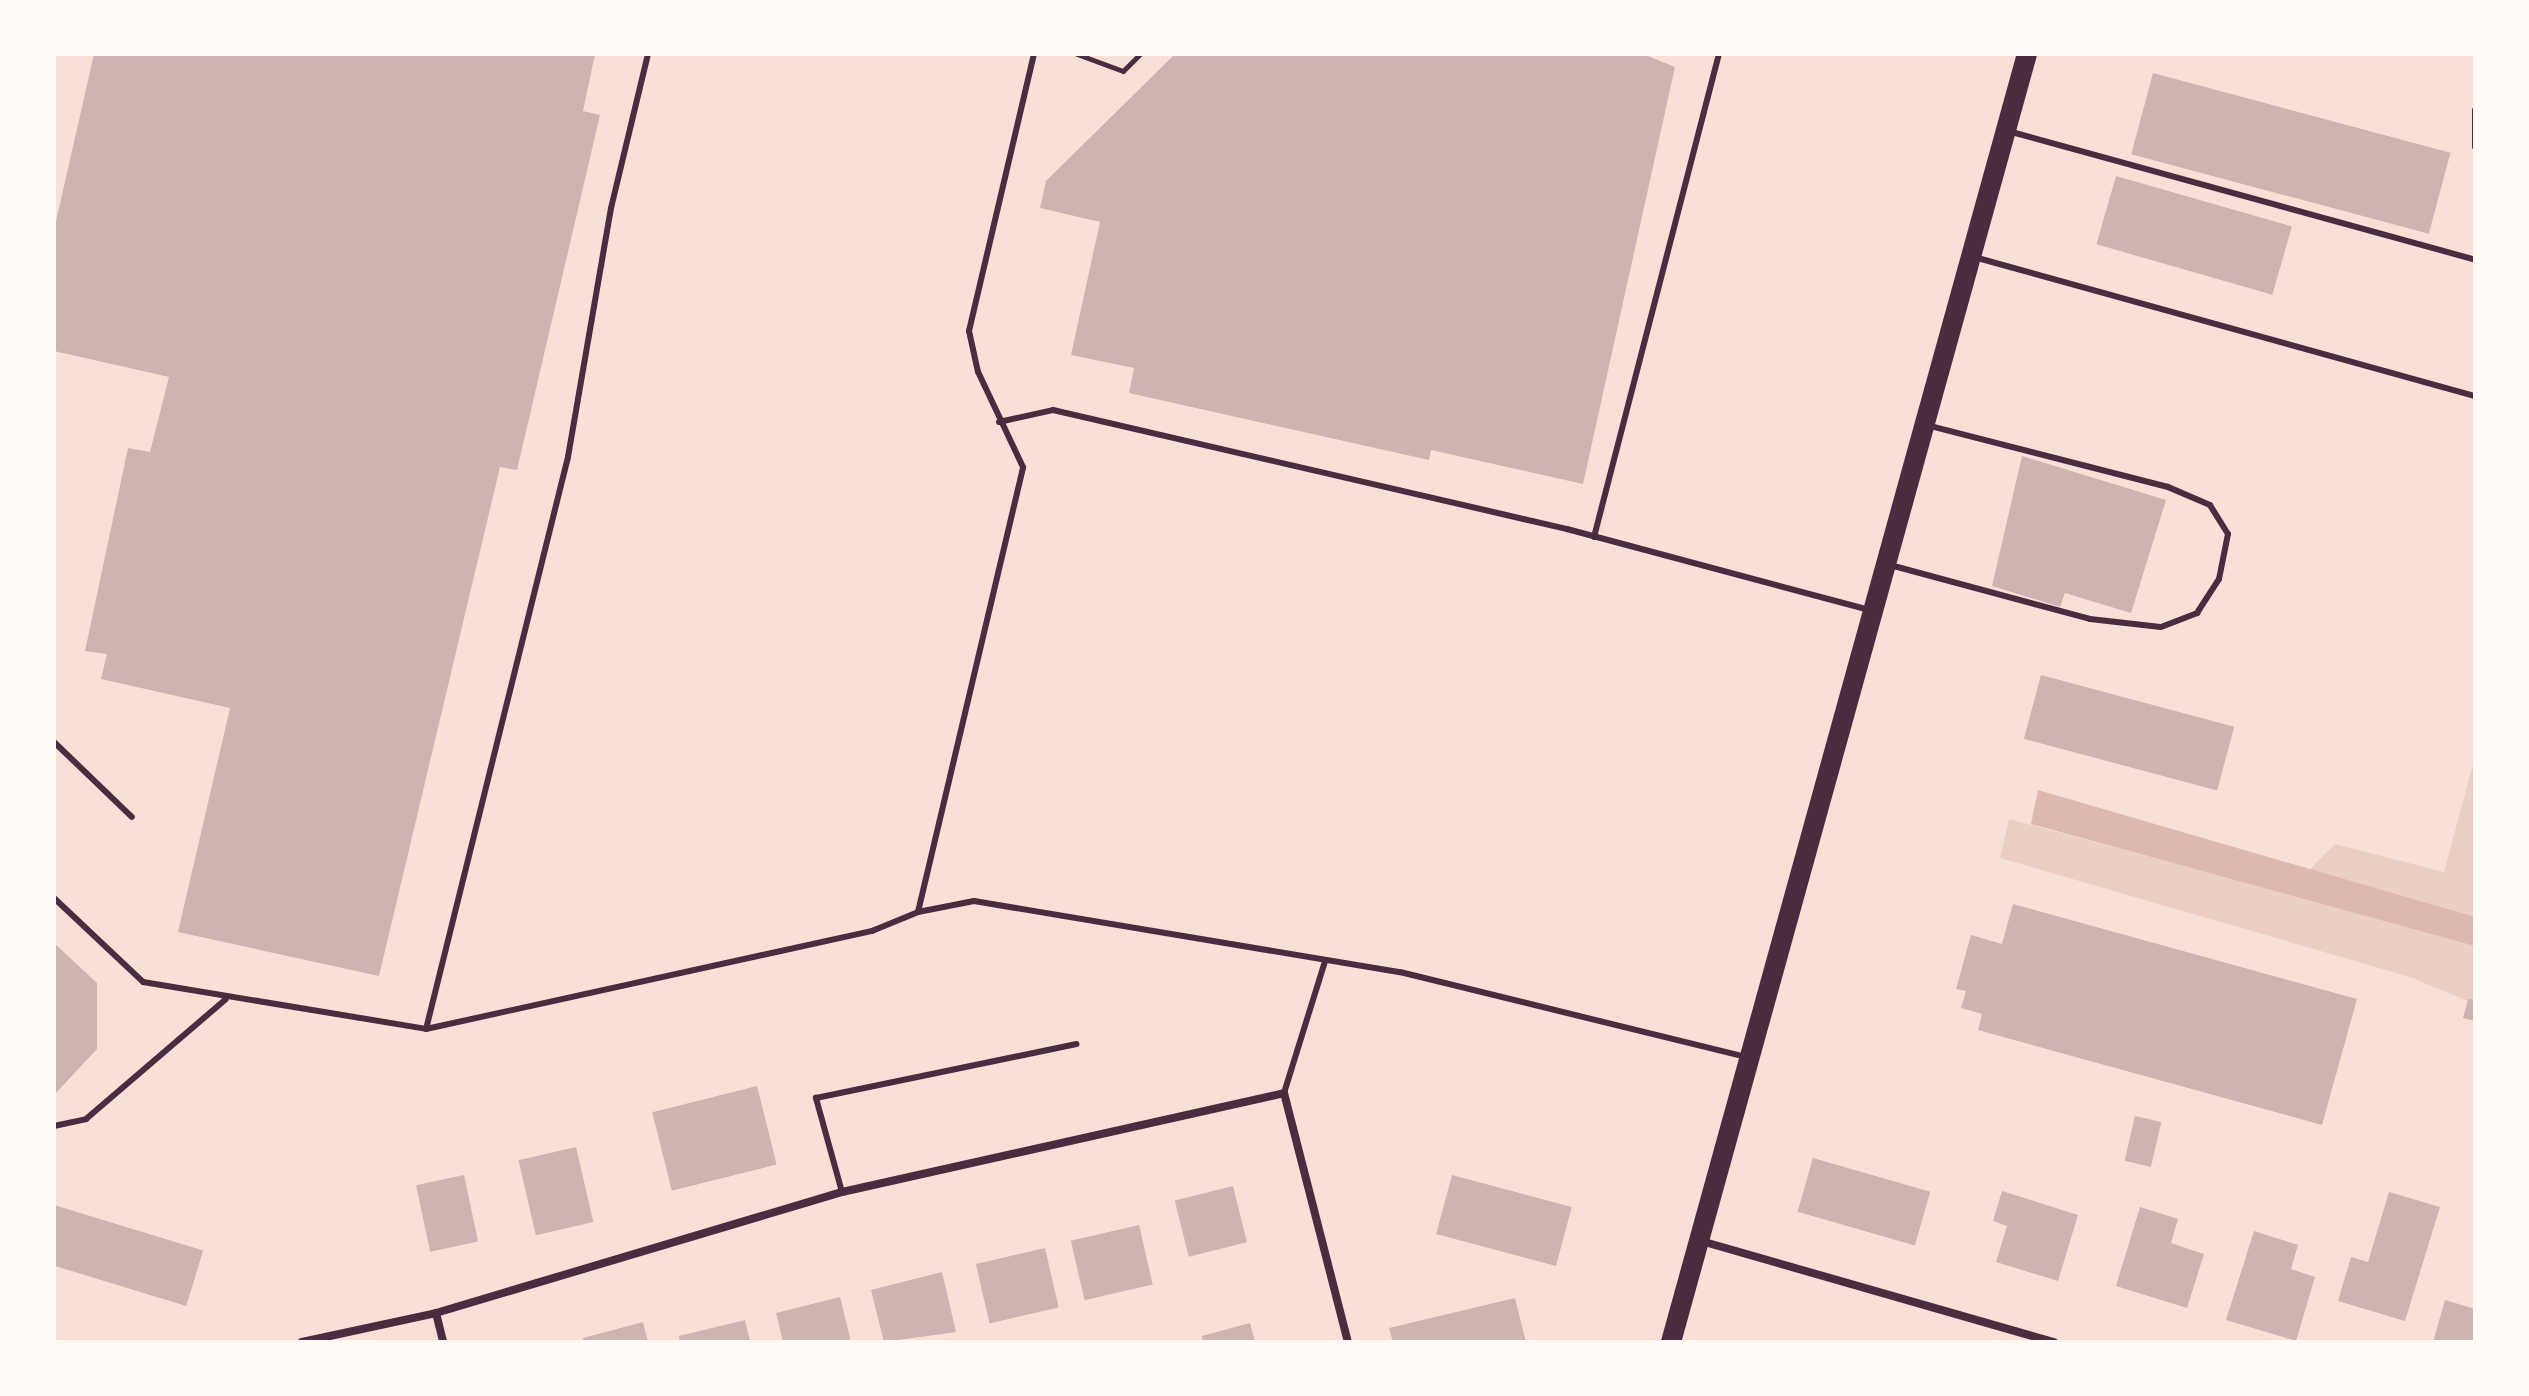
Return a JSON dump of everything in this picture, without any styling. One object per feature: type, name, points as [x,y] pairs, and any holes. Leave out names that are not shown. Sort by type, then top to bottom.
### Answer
[{"type":"main road","points":[[1671,1342],[2027,54]]},
{"type":"street","points":[[302,1342],[436,1313],[842,1192],[1284,1093],[1348,1342]]},
{"type":"street","points":[[1699,1241],[2054,1342]]},
{"type":"street","points":[[436,1313],[443,1342]]},
{"type":"lane","points":[[426,1029],[568,457],[611,208],[648,54]]},
{"type":"lane","points":[[918,912],[1023,467],[999,422],[969,331],[1034,54]]},
{"type":"lane","points":[[1594,537],[1719,54]]},
{"type":"lane","points":[[2475,110],[2475,147]]},
{"type":"lane","points":[[2006,130],[2475,260]]},
{"type":"lane","points":[[1971,256],[2475,396]]},
{"type":"lane","points":[[999,422],[1053,410],[1594,537],[1872,610]]},
{"type":"lane","points":[[1886,564],[2090,619],[2161,627],[2197,613],[2219,579],[2228,534],[2210,505],[2168,487],[1925,425]]},
{"type":"lane","points":[[54,742],[132,817]]},
{"type":"lane","points":[[54,898],[143,982],[226,999],[426,1029],[872,931],[918,912],[974,901],[1400,972],[1748,1058]]},
{"type":"lane","points":[[1284,1093],[1325,961]]},
{"type":"lane","points":[[54,1126],[86,1119],[226,999]]},
{"type":"lane","points":[[842,1192],[816,1098],[1076,1044]]},
{"type":"path","points":[[1077,54],[1123,71],[1140,54]]},
{"type":"shaded area","points":[[2475,757],[2475,1004],[2410,977],[2000,858],[2009,819],[2286,893],[2335,844],[2444,872]]},
{"type":"shaded area","points":[[2038,790],[2475,917],[2475,946],[2031,824]]},
{"type":"building","points":[[94,54],[595,54],[583,111],[600,115],[517,470],[500,467],[379,976],[178,932],[230,708],[101,679],[107,654],[85,651],[128,448],[150,452],[169,377],[54,351],[54,230]]},
{"type":"building","points":[[1175,54],[1643,54],[1675,67],[1583,484],[1431,450],[1429,460],[1129,393],[1134,368],[1071,355],[1100,222],[1040,208],[1046,181]]},
{"type":"building","points":[[2153,73],[2451,153],[2429,234],[2131,154]]},
{"type":"building","points":[[2116,176],[2292,226],[2272,295],[2096,244]]},
{"type":"building","points":[[2022,456],[2166,500],[2131,613],[2065,593],[2060,607],[1992,586]]},
{"type":"building","points":[[2041,675],[2234,727],[2217,791],[2024,739]]},
{"type":"building","points":[[2013,904],[2357,999],[2322,1125],[1978,1030],[1982,1014],[1961,1008],[1966,991],[1956,989],[1971,935],[2002,944]]},
{"type":"building","points":[[54,943],[97,983],[97,1049],[54,1095]]},
{"type":"building","points":[[2468,999],[2475,1000],[2475,1021],[2463,1018]]},
{"type":"building","points":[[757,1086],[777,1165],[672,1191],[652,1112]]},
{"type":"building","points":[[2135,1116],[2161,1122],[2151,1167],[2125,1161]]},
{"type":"building","points":[[576,1147],[593,1222],[536,1235],[519,1160]]},
{"type":"building","points":[[1813,1158],[1930,1192],[1915,1245],[1798,1212]]},
{"type":"building","points":[[464,1175],[478,1242],[430,1252],[416,1185]]},
{"type":"building","points":[[1452,1175],[1572,1207],[1556,1266],[1436,1234]]},
{"type":"building","points":[[1233,1186],[1247,1242],[1189,1257],[1175,1201]]},
{"type":"building","points":[[2002,1191],[2078,1215],[2058,1281],[1996,1262],[2007,1226],[1993,1221]]},
{"type":"building","points":[[2389,1192],[2440,1207],[2405,1321],[2338,1301],[2351,1257],[2368,1262]]},
{"type":"building","points":[[54,1205],[203,1251],[186,1306],[54,1266]]},
{"type":"building","points":[[2140,1207],[2178,1219],[2171,1243],[2204,1254],[2187,1308],[2116,1286]]},
{"type":"building","points":[[1139,1225],[1153,1284],[1085,1300],[1071,1241]]},
{"type":"building","points":[[2254,1231],[2298,1245],[2291,1269],[2315,1277],[2296,1341],[2226,1320]]},
{"type":"building","points":[[1045,1248],[1059,1307],[990,1323],[976,1264]]},
{"type":"building","points":[[942,1272],[956,1332],[884,1342],[871,1290]]},
{"type":"building","points":[[840,1297],[851,1342],[783,1342],[776,1313]]},
{"type":"building","points":[[1515,1298],[1526,1342],[1393,1342],[1389,1328]]},
{"type":"building","points":[[2445,1300],[2475,1309],[2475,1342],[2433,1342]]},
{"type":"building","points":[[745,1320],[750,1342],[680,1342],[679,1336]]},
{"type":"building","points":[[643,1322],[648,1342],[584,1342],[583,1338]]},
{"type":"building","points":[[1250,1323],[1255,1342],[1203,1342],[1202,1336]]}]
